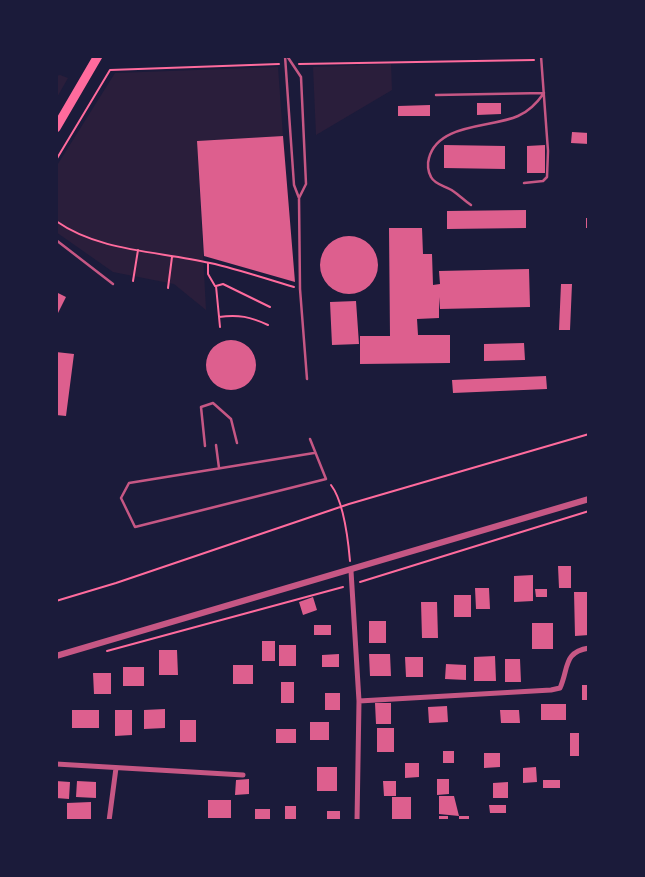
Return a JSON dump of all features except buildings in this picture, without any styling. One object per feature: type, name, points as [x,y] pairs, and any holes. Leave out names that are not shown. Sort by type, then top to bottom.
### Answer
[{"type":"main road","points":[[56,128],[98,56]]},
{"type":"street","points":[[56,656],[351,571],[589,498]]},
{"type":"street","points":[[351,571],[359,701],[357,821]]},
{"type":"street","points":[[359,701],[560,688],[569,657],[576,652],[589,648]]},
{"type":"street","points":[[56,764],[243,775]]},
{"type":"street","points":[[108,821],[116,768]]},
{"type":"lane","points":[[286,56],[301,77],[306,184],[298,198]]},
{"type":"lane","points":[[286,56],[294,185],[298,198],[300,289],[307,380]]},
{"type":"lane","points":[[524,183],[542,181],[547,177],[548,151],[541,58]]},
{"type":"lane","points":[[436,95],[544,93]]},
{"type":"lane","points":[[471,205],[452,190],[436,183],[430,176],[428,161],[435,145],[440,139],[456,132],[502,122],[520,115],[536,104],[544,93]]},
{"type":"lane","points":[[56,240],[113,284]]},
{"type":"lane","points":[[205,446],[201,407],[213,404],[231,419],[237,443]]},
{"type":"lane","points":[[310,439],[326,479],[136,528],[123,505],[121,498],[129,483],[314,453]]},
{"type":"lane","points":[[216,445],[219,468]]},
{"type":"path","points":[[292,64],[541,58]]},
{"type":"path","points":[[56,160],[110,70],[286,64]]},
{"type":"path","points":[[56,221],[87,237],[138,250],[208,262],[300,289]]},
{"type":"path","points":[[133,281],[138,250]]},
{"type":"path","points":[[168,288],[172,256]]},
{"type":"path","points":[[208,262],[208,274],[216,286],[220,327]]},
{"type":"path","points":[[216,286],[223,284],[270,307]]},
{"type":"path","points":[[219,317],[245,316],[268,325]]},
{"type":"path","points":[[56,601],[116,584],[340,507],[589,434]]},
{"type":"path","points":[[326,479],[338,494],[348,536],[351,571]]},
{"type":"path","points":[[104,652],[352,584],[589,511]]},
{"type":"shaded area","points":[[391,64],[392,90],[316,135],[313,67]]},
{"type":"shaded area","points":[[278,67],[283,136],[197,141],[206,310],[174,284],[113,272],[56,232],[56,167],[115,73]]},
{"type":"shaded area","points":[[60,75],[68,78],[56,99],[56,76]]}]
